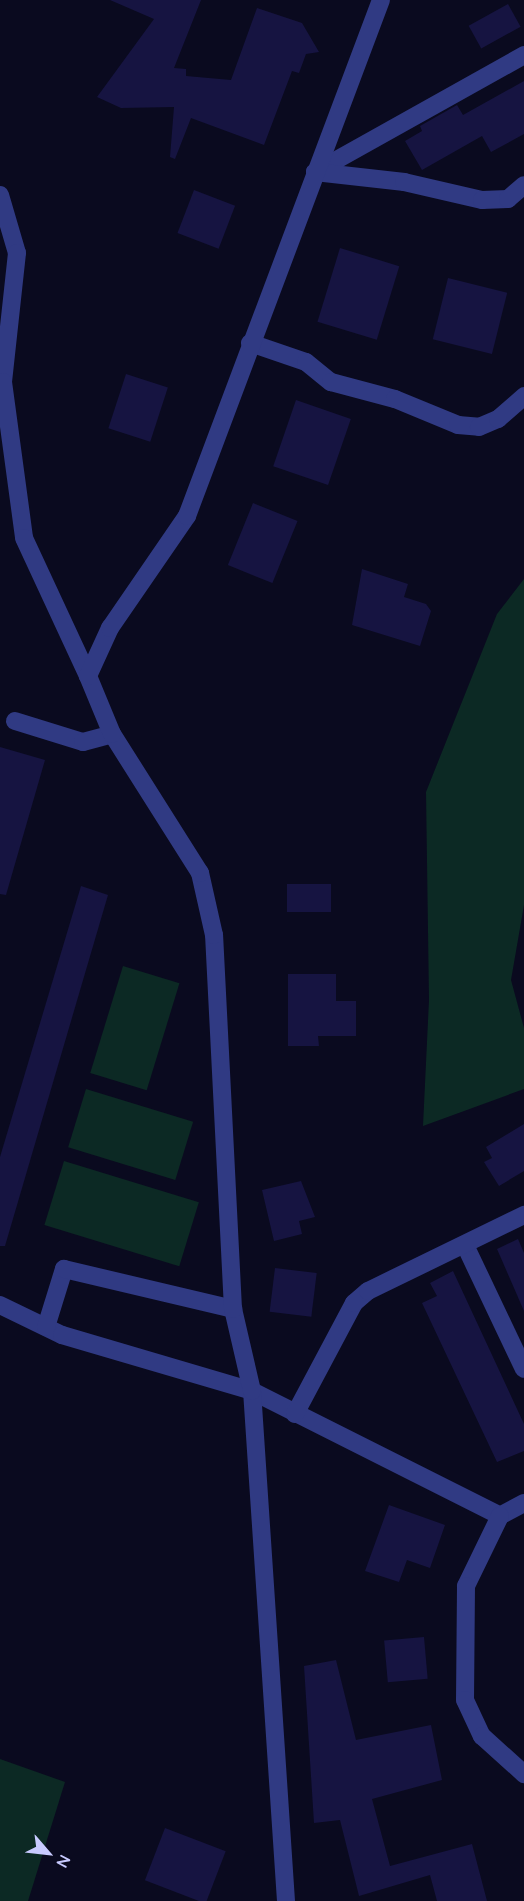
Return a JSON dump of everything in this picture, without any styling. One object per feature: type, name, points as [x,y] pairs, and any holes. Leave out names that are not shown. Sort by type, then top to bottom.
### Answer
[{"type":"street","points":[[87,675],[110,628],[187,516],[250,343],[381,0]]},
{"type":"street","points":[[315,172],[524,55]]},
{"type":"street","points":[[315,172],[404,182],[482,200],[508,199],[524,185]]},
{"type":"street","points":[[0,195],[17,253],[3,382],[24,538],[112,734],[200,873],[214,935],[233,1309],[252,1391],[286,1901]]},
{"type":"street","points":[[250,343],[306,362],[331,382],[395,399],[458,425],[479,427],[498,419],[524,396]]},
{"type":"street","points":[[15,721],[83,742],[112,734]]},
{"type":"street","points":[[296,1414],[354,1303],[368,1291],[524,1215]]},
{"type":"street","points":[[465,1245],[524,1369]]},
{"type":"street","points":[[46,1327],[64,1269],[233,1309]]},
{"type":"street","points":[[0,1305],[46,1327],[252,1391],[500,1516]]},
{"type":"street","points":[[524,1503],[500,1516],[466,1586],[465,1700],[482,1736],[524,1774]]},
{"type":"green space","points":[[524,579],[524,905],[511,980],[524,1028],[524,1089],[423,1126],[429,1000],[426,792],[497,614]]},
{"type":"green space","points":[[123,966],[179,983],[147,1090],[90,1073]]},
{"type":"green space","points":[[86,1089],[193,1122],[175,1180],[68,1147]]},
{"type":"green space","points":[[64,1161],[199,1202],[179,1266],[44,1225]]},
{"type":"green space","points":[[0,1759],[65,1782],[28,1901],[0,1901]]},
{"type":"building","points":[[110,0],[201,0],[174,68],[186,69],[186,76],[231,80],[257,8],[302,23],[319,52],[306,54],[299,73],[292,71],[264,145],[191,118],[175,159],[170,157],[174,107],[121,108],[97,97],[154,19]]},
{"type":"building","points":[[508,4],[521,27],[481,49],[469,26]]},
{"type":"building","points":[[524,81],[524,134],[491,152],[482,136],[422,170],[405,141],[422,131],[420,126],[457,105],[463,115]]},
{"type":"building","points":[[194,190],[235,206],[219,249],[178,233]]},
{"type":"building","points":[[340,248],[399,266],[377,340],[317,322]]},
{"type":"building","points":[[448,278],[507,293],[492,354],[433,339]]},
{"type":"building","points":[[126,374],[168,388],[150,442],[108,428]]},
{"type":"building","points":[[296,400],[351,419],[328,485],[273,466]]},
{"type":"building","points":[[253,503],[298,521],[272,583],[228,565]]},
{"type":"building","points":[[362,569],[408,584],[404,597],[426,604],[431,611],[420,646],[352,625]]},
{"type":"building","points":[[0,747],[45,760],[6,895],[0,894]]},
{"type":"building","points":[[287,884],[331,884],[331,912],[287,912]]},
{"type":"building","points":[[81,886],[108,895],[5,1246],[0,1246],[0,1157]]},
{"type":"building","points":[[288,974],[336,974],[336,1001],[356,1001],[356,1036],[318,1036],[319,1046],[288,1046]]},
{"type":"building","points":[[524,1124],[524,1171],[499,1186],[484,1162],[492,1158],[486,1147]]},
{"type":"building","points":[[301,1181],[315,1217],[299,1221],[302,1234],[274,1241],[262,1190]]},
{"type":"building","points":[[518,1239],[524,1253],[524,1311],[497,1249]]},
{"type":"building","points":[[275,1268],[317,1273],[311,1317],[270,1312]]},
{"type":"building","points":[[453,1271],[524,1424],[524,1451],[497,1462],[422,1303],[437,1296],[430,1283]]},
{"type":"building","points":[[389,1505],[445,1525],[430,1568],[407,1560],[399,1582],[365,1571]]},
{"type":"building","points":[[424,1637],[428,1679],[388,1682],[384,1640]]},
{"type":"building","points":[[336,1660],[356,1740],[431,1725],[442,1780],[372,1799],[390,1866],[472,1844],[487,1901],[437,1901],[430,1875],[359,1896],[340,1820],[314,1823],[304,1666]]},
{"type":"building","points":[[165,1828],[226,1851],[207,1901],[199,1901],[145,1880]]}]
